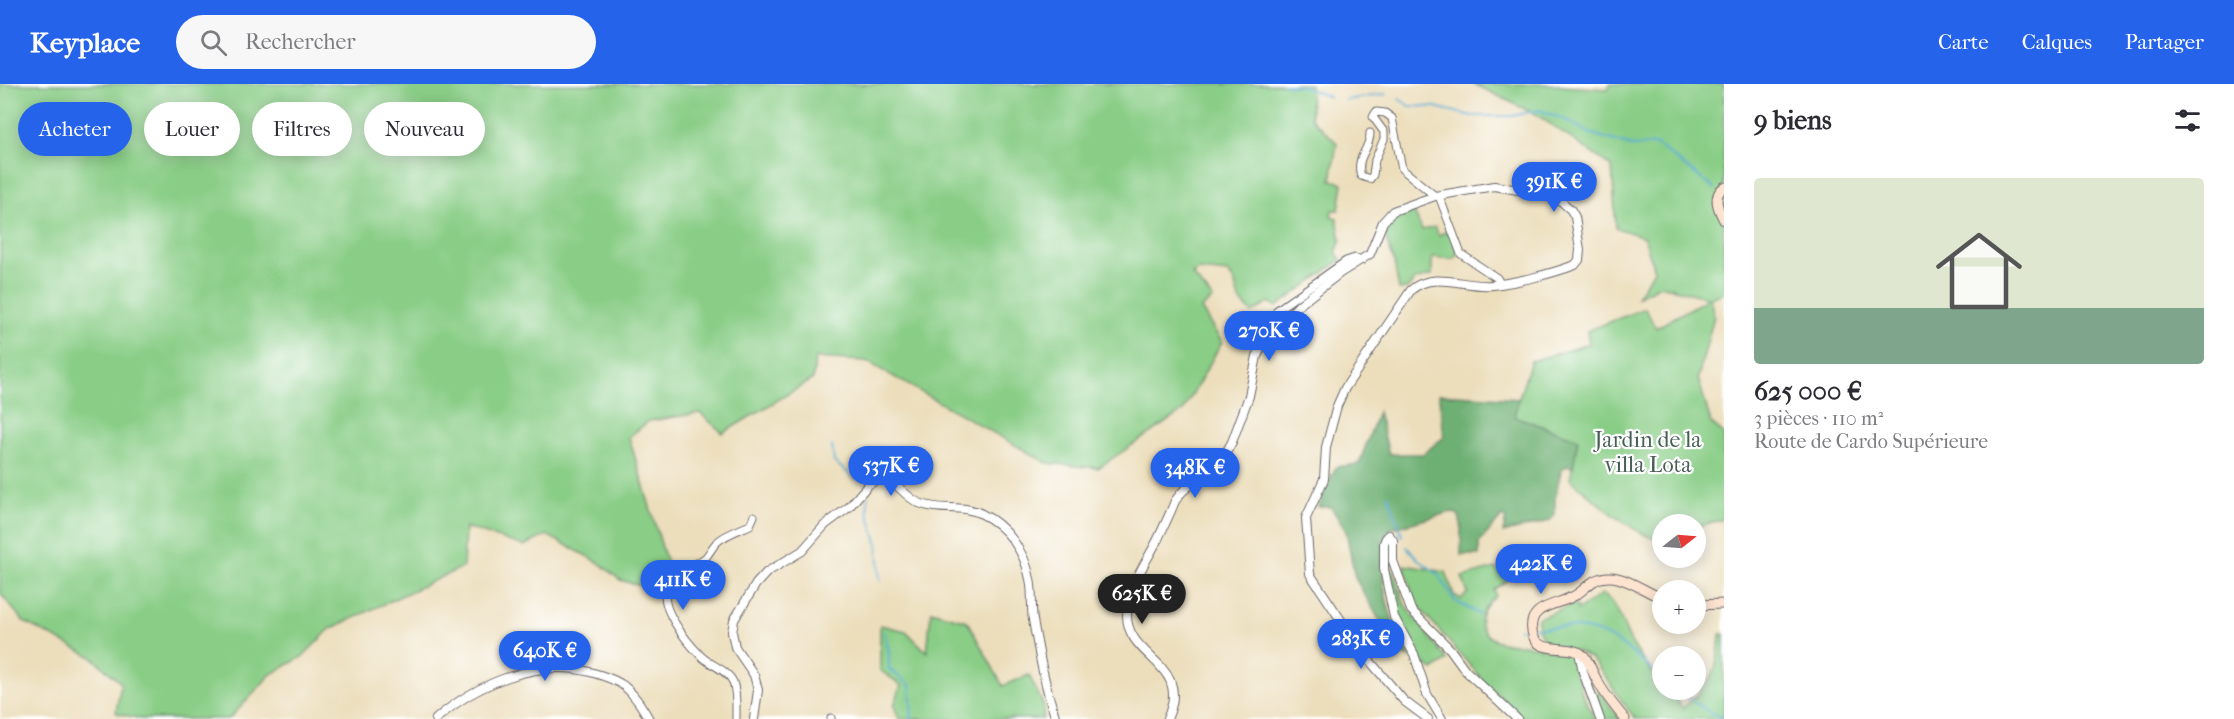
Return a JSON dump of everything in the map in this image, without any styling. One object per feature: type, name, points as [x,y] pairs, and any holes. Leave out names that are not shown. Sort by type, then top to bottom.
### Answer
[{"type":"main road","points":[[1724,187],[1719,191],[1716,200],[1724,220]]},
{"type":"main road","points":[[1625,719],[1604,692],[1585,658],[1579,652],[1543,647],[1532,636],[1530,623],[1536,613],[1579,594],[1605,576],[1623,579],[1652,593]]},
{"type":"main road","points":[[1706,605],[1724,604]]},
{"type":"street","points":[[1370,133],[1358,167],[1361,176],[1370,179],[1373,175],[1375,160],[1384,139],[1384,132],[1373,119],[1374,114],[1379,111],[1385,112],[1392,118],[1401,166],[1414,180],[1437,196],[1461,254],[1497,278],[1500,283]]},
{"type":"street","points":[[1167,719],[1173,705],[1174,692],[1166,672],[1130,631],[1127,614],[1130,593],[1175,501],[1182,492],[1223,458],[1232,442],[1249,396],[1257,356],[1266,338],[1299,305],[1340,273],[1370,254],[1383,222],[1393,212],[1437,196],[1494,186],[1505,187],[1543,194],[1561,201],[1571,210],[1577,221],[1579,260],[1575,265],[1500,283],[1485,285],[1430,280],[1420,283],[1411,290],[1341,397],[1326,447],[1324,479],[1307,514],[1305,526],[1310,574],[1323,595],[1363,653],[1404,700],[1428,719]]},
{"type":"street","points":[[1277,310],[1346,261],[1355,258],[1362,260]]},
{"type":"street","points":[[754,719],[758,690],[754,675],[735,647],[732,632],[735,620],[756,584],[767,572],[802,550],[825,525],[849,507],[868,485],[883,476],[891,479],[917,503],[962,508],[980,513],[996,522],[1013,539],[1030,579],[1032,616],[1049,698],[1056,719]]},
{"type":"street","points":[[736,719],[733,682],[728,674],[710,664],[700,655],[682,633],[666,604],[665,595],[668,586],[679,575],[707,556],[717,542],[750,525],[754,516]]},
{"type":"street","points":[[1442,719],[1427,694],[1414,654],[1394,617],[1384,569],[1384,543],[1389,535],[1393,540],[1393,561],[1411,610],[1450,649],[1466,671],[1517,719]]},
{"type":"street","points":[[1579,652],[1583,672],[1600,719]]},
{"type":"street","points":[[436,719],[460,701],[504,680],[530,671],[562,667],[602,675],[622,684],[636,697],[649,719]]},
{"type":"green space","points":[[0,84],[1310,84],[1311,118],[1337,143],[1331,180],[1343,183],[1339,210],[1332,210],[1331,216],[1337,218],[1341,240],[1336,252],[1341,260],[1276,307],[1270,302],[1252,313],[1239,299],[1234,281],[1228,273],[1199,270],[1192,274],[1213,299],[1201,309],[1222,342],[1183,411],[1098,468],[1047,463],[866,361],[815,358],[813,379],[723,433],[700,413],[649,421],[629,437],[668,567],[659,591],[620,580],[598,562],[547,535],[524,546],[465,527],[463,567],[330,629],[302,657],[271,674],[229,719],[141,719],[116,713],[121,683],[92,657],[24,622],[0,593]]},
{"type":"green space","name":"Jardin de la villa Lota","points":[[1474,84],[1560,84],[1607,89],[1609,84],[1724,84],[1724,293],[1710,298],[1714,316],[1698,378],[1711,423],[1724,435],[1724,519],[1706,524],[1706,514],[1652,514],[1652,538],[1649,537],[1614,515],[1570,479],[1578,439],[1513,416],[1531,361],[1589,344],[1587,331],[1645,308],[1656,328],[1709,298],[1660,285],[1637,297],[1654,270],[1644,237],[1616,228],[1612,167],[1537,115]]},
{"type":"green space","points":[[1414,212],[1422,230],[1435,227],[1439,235],[1449,230],[1458,252],[1454,259],[1432,257],[1432,275],[1415,280],[1407,289],[1399,290],[1394,262],[1386,239],[1386,226]]},
{"type":"green space","points":[[1439,394],[1519,399],[1514,416],[1578,439],[1573,467],[1567,466],[1561,470],[1555,498],[1555,515],[1549,521],[1503,533],[1506,518],[1502,516],[1479,543],[1479,555],[1461,555],[1459,515],[1451,512],[1390,529],[1384,545],[1383,570],[1386,597],[1393,622],[1411,659],[1398,652],[1355,578],[1346,531],[1331,507],[1318,507],[1336,467],[1359,464],[1378,412],[1389,454],[1423,454],[1444,437]]},
{"type":"green space","points":[[1387,563],[1390,563],[1405,605],[1447,660],[1433,670],[1414,651],[1407,637],[1401,622]]},
{"type":"green space","points":[[1404,565],[1446,572],[1454,595],[1461,599],[1468,593],[1462,577],[1495,568],[1509,580],[1494,589],[1496,596],[1486,607],[1481,619],[1483,630],[1500,642],[1569,654],[1576,666],[1582,693],[1595,719],[1525,719],[1488,686],[1415,603]]},
{"type":"green space","points":[[1602,594],[1608,598],[1616,609],[1631,642],[1652,672],[1652,700],[1676,700],[1683,708],[1691,700],[1706,700],[1706,685],[1715,668],[1720,634],[1724,634],[1724,719],[1636,719],[1591,659],[1575,651],[1557,647],[1543,638],[1539,630],[1538,618],[1575,604],[1578,610]]},
{"type":"green space","points":[[931,611],[967,621],[1003,686],[1029,675],[1044,706],[1043,719],[899,719],[894,706],[901,685],[880,670],[880,625],[906,631],[927,652]]},
{"type":"green space","points":[[1599,691],[1620,719],[1604,719],[1595,692]]},
{"type":"waterway","points":[[1283,84],[1304,87],[1329,97]]},
{"type":"waterway","points":[[1346,100],[1387,94]]},
{"type":"waterway","points":[[1399,99],[1410,106],[1435,107],[1472,116],[1512,116],[1539,110],[1568,121],[1589,133],[1632,146],[1657,145],[1715,189]]},
{"type":"waterway","points":[[832,446],[834,462],[856,479]]},
{"type":"waterway","points":[[1388,494],[1402,536]]},
{"type":"waterway","points":[[868,496],[868,512],[878,545],[880,581]]},
{"type":"waterway","points":[[1407,547],[1419,560],[1438,574],[1455,601],[1479,614]]},
{"type":"waterway","points":[[1534,628],[1577,628],[1601,633],[1629,650],[1652,670]]},
{"type":"waterway","points":[[1519,629],[1528,629]]},
{"type":"waterway","points":[[884,632],[889,652],[889,669],[910,685],[912,719]]},
{"type":"waterway","points":[[1692,700],[1709,712],[1724,718]]}]
